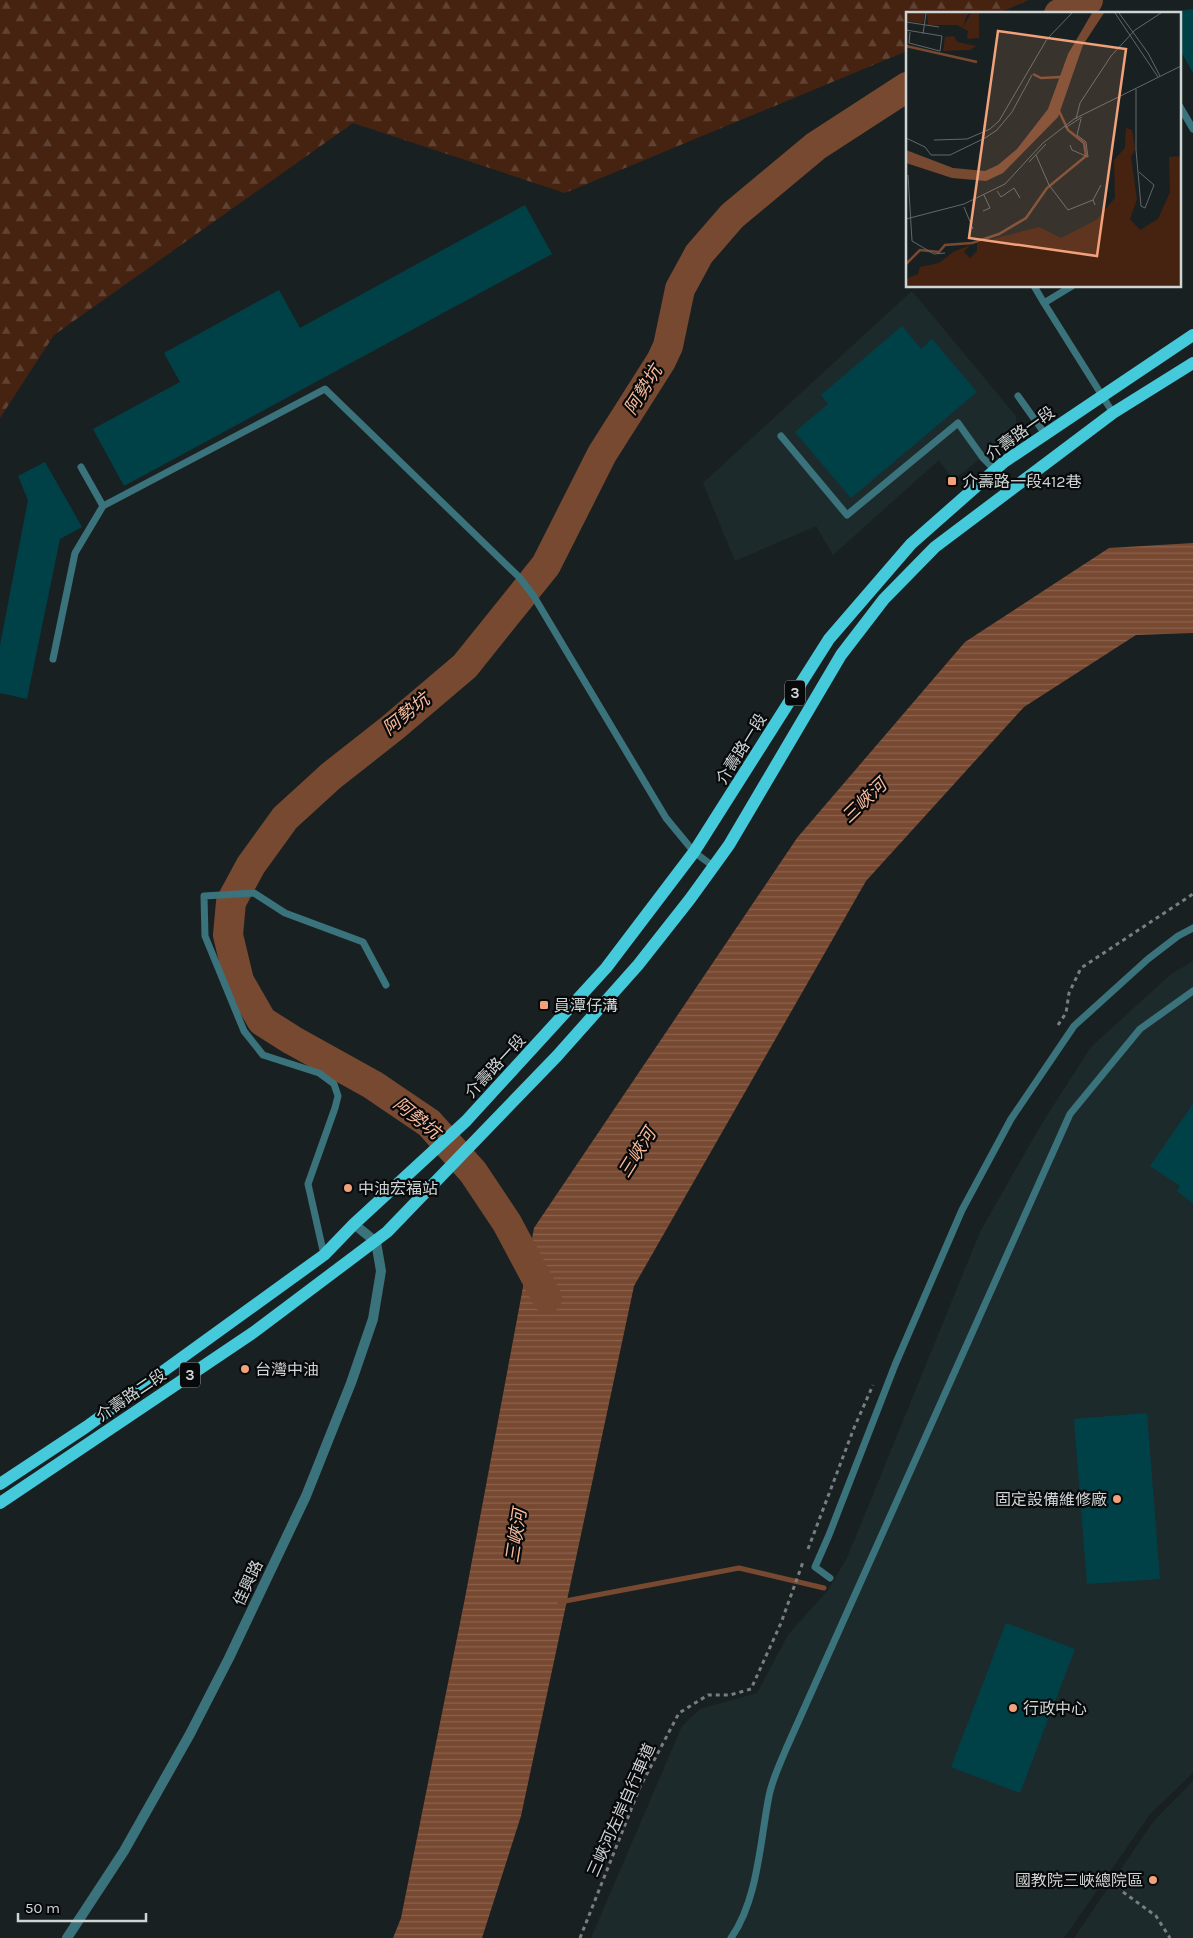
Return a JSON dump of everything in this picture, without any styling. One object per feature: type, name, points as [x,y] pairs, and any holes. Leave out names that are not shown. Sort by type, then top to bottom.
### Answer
[{"type":"main road","name":"介壽路一段","points":[[354,1224],[466,1121],[606,968],[694,852],[829,639],[911,544],[1004,462],[1193,336]]},
{"type":"main road","name":"3","points":[[376,1242],[557,1056],[638,965],[690,899],[729,845],[841,655],[884,599],[935,547],[1113,413],[1193,363]]},
{"type":"main road","name":"介壽路二段","points":[[0,1484],[94,1421],[324,1255],[354,1224]]},
{"type":"main road","name":"介壽路二段","points":[[0,1503],[254,1332],[376,1242]]},
{"type":"street","points":[[354,1224],[376,1242]]},
{"type":"street","name":"佳興路","points":[[67,1938],[124,1851],[190,1734],[229,1658],[306,1496],[351,1383],[373,1319],[381,1270],[376,1242]]},
{"type":"lane","points":[[1180,107],[1193,129]]},
{"type":"lane","points":[[1035,288],[1113,413]]},
{"type":"lane","points":[[1044,303],[1069,288]]},
{"type":"lane","points":[[54,659],[75,553],[104,506],[325,390],[519,577],[533,594],[666,818],[694,852],[713,866]]},
{"type":"lane","points":[[1018,396],[1045,434]]},
{"type":"lane","points":[[781,436],[847,515],[958,423],[982,458],[995,470]]},
{"type":"lane","points":[[81,467],[104,506]]},
{"type":"lane","points":[[324,1255],[308,1184],[335,1108],[338,1096],[334,1084],[319,1073],[263,1055],[244,1031],[205,936],[204,896],[254,893],[285,913],[363,942],[386,985]]},
{"type":"lane","points":[[830,1578],[815,1567],[894,1364],[962,1210],[1011,1120],[1074,1026],[1148,959],[1178,936],[1193,928]]},
{"type":"lane","points":[[731,1938],[736,1931],[755,1882],[770,1794],[786,1749],[1070,1114],[1140,1029],[1193,991]]},
{"type":"path","name":"三峽河左岸自行車道","points":[[580,1938],[640,1787],[679,1713],[708,1695],[730,1695],[751,1689],[781,1623],[798,1575]]},
{"type":"path","points":[[1123,1892],[1156,1916],[1170,1938]]},
{"type":"shaded area","points":[[912,291],[1016,416],[1017,431],[953,480],[939,460],[833,555],[816,526],[735,561],[703,483]]},
{"type":"shaded area","points":[[1193,961],[1193,1773],[1150,1814],[1064,1938],[591,1938],[682,1726],[700,1709],[757,1693],[788,1635],[828,1590],[847,1558],[980,1232],[1041,1125],[1091,1047],[1170,975]]},
{"type":"shaded area","name":"國教院三峽總院區","points":[[1193,1781],[1193,1938],[1074,1938],[1153,1822]]},
{"type":"green space","points":[[0,0],[1029,0],[1001,12],[906,12],[906,51],[565,193],[353,123],[54,335],[0,418]]},
{"type":"water","name":"三峽河","points":[[1193,543],[1193,633],[1136,635],[1024,707],[866,881],[634,1286],[521,1816],[482,1938],[393,1938],[401,1918],[465,1598],[534,1228],[797,838],[965,642],[1109,548]]},
{"type":"building","points":[[1193,9],[1193,73],[1180,50],[1179,11]]},
{"type":"building","points":[[525,205],[552,254],[124,486],[93,429],[180,382],[164,353],[279,290],[300,328]]},
{"type":"building","points":[[902,326],[921,349],[932,339],[977,392],[851,498],[795,432],[828,404],[821,395]]},
{"type":"building","points":[[45,462],[82,527],[60,539],[27,699],[0,693],[0,645],[28,500],[18,476]]},
{"type":"building","points":[[1193,1104],[1193,1203],[1177,1191],[1180,1186],[1150,1166]]},
{"type":"building","name":"固定設備維修廠","points":[[1147,1413],[1160,1579],[1087,1584],[1074,1419]]},
{"type":"building","name":"行政中心","points":[[1006,1623],[1075,1649],[1020,1793],[951,1767]]},
{"type":"waterway","name":"阿勢坑","points":[[1063,12],[1088,0]]},
{"type":"waterway","name":"阿勢坑","points":[[547,1298],[507,1223],[473,1172],[429,1123],[373,1085],[262,1021],[239,981],[228,935],[231,902],[251,865],[285,818],[331,776],[392,728],[465,666],[546,565],[602,454],[661,361],[668,346],[680,289],[699,254],[732,216],[816,146],[906,88]]},
{"type":"waterway","points":[[560,1602],[739,1568],[824,1588]]},
{"type":"place","name":"介壽路一段412巷","points":[[952,481]]},
{"type":"place","name":"員潭仔溝","points":[[544,1005]]},
{"type":"place","name":"中油宏福站","points":[[348,1188]]},
{"type":"place","name":"台灣中油","points":[[245,1369]]},
{"type":"place","name":"固定設備維修廠","points":[[1117,1499]]},
{"type":"place","name":"行政中心","points":[[1013,1708]]},
{"type":"place","name":"國教院三峽總院區","points":[[1153,1880]]}]
